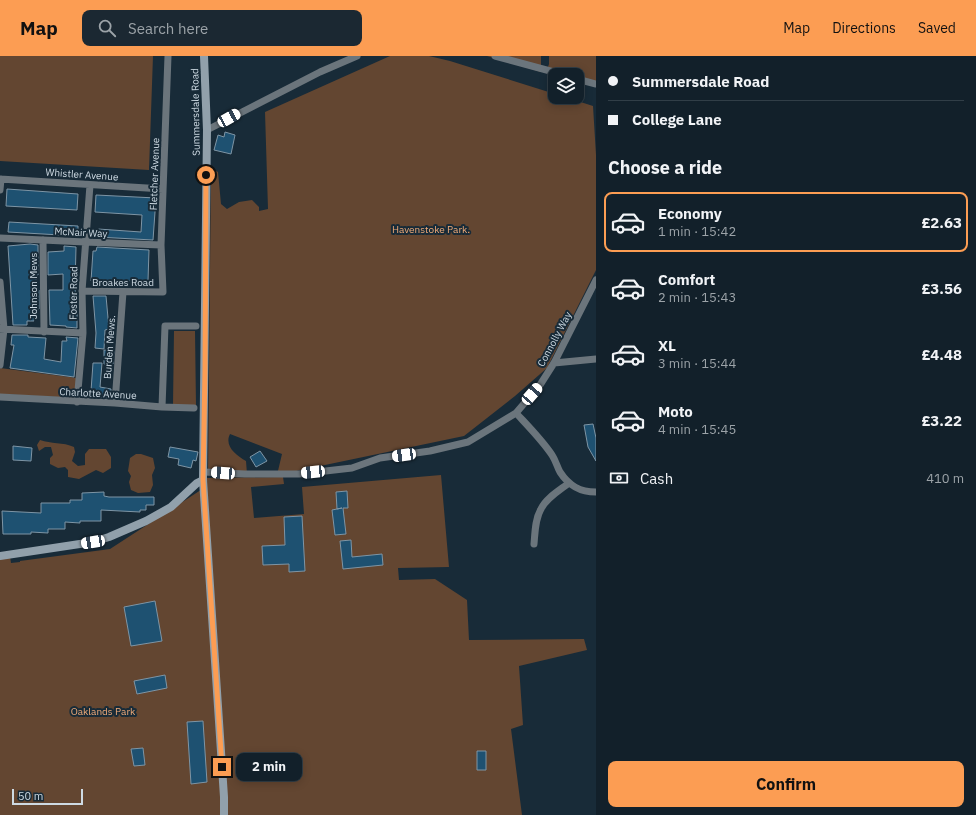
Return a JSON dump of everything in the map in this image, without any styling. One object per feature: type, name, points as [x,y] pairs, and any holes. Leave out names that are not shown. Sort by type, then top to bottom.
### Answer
[{"type":"street","name":"Fletcher Avenue","points":[[164,292],[162,245],[168,56]]},
{"type":"street","name":"Summersdale Road","points":[[204,56],[207,130],[203,476],[224,790],[224,815]]},
{"type":"street","points":[[207,130],[320,72],[357,56]]},
{"type":"street","points":[[495,56],[548,70]]},
{"type":"street","points":[[584,80],[596,84]]},
{"type":"street","name":"Whistler Avenue","points":[[0,179],[163,189]]},
{"type":"street","points":[[0,179],[0,190]]},
{"type":"street","name":"Foster Road","points":[[77,402],[83,333],[82,291],[90,184]]},
{"type":"street","name":"McNair Way","points":[[0,238],[162,245]]},
{"type":"street","name":"Johnson Mews","points":[[43,240],[44,332]]},
{"type":"street","name":"Connolly Way","points":[[203,476],[299,474],[352,468],[380,458],[430,451],[468,442],[516,413],[540,385],[554,363],[596,280]]},
{"type":"street","points":[[0,282],[2,329],[0,365]]},
{"type":"street","name":"Broakes Road","points":[[82,291],[164,292]]},
{"type":"street","name":"Burden Mews.","points":[[114,403],[123,292]]},
{"type":"street","points":[[162,407],[165,326],[196,326]]},
{"type":"street","name":"Johnson Mews","points":[[2,329],[83,333]]},
{"type":"street","points":[[554,363],[596,359]]},
{"type":"street","name":"Charlotte Avenue","points":[[0,397],[194,408]]},
{"type":"street","points":[[516,413],[552,456],[560,473],[576,489],[584,492],[596,492]]},
{"type":"street","points":[[0,556],[93,542],[109,537],[146,521],[171,507],[203,476]]},
{"type":"street","points":[[534,544],[540,509],[547,501],[570,483]]},
{"type":"green space","points":[[0,56],[153,56],[149,170],[0,161]]},
{"type":"green space","name":"Havenstoke Park.","points":[[390,56],[429,56],[450,61],[548,92],[548,104],[584,103],[593,106],[596,155],[596,270],[547,368],[515,396],[464,436],[277,475],[282,454],[230,434],[230,446],[238,456],[246,461],[247,474],[208,474],[211,168],[218,172],[221,204],[227,209],[239,202],[252,200],[259,207],[259,211],[268,209],[265,112]]},
{"type":"green space","points":[[487,56],[541,56],[541,72]]},
{"type":"green space","points":[[549,56],[596,56],[596,85],[584,82],[584,68],[548,68],[548,73],[546,73],[549,64]]},
{"type":"green space","points":[[174,331],[195,331],[196,406],[173,405]]},
{"type":"green space","points":[[0,368],[77,378],[74,398],[0,394]]},
{"type":"green space","points":[[40,440],[66,444],[74,447],[75,452],[72,461],[78,466],[85,465],[85,454],[89,449],[106,449],[111,457],[111,468],[103,473],[96,470],[79,479],[68,477],[68,470],[65,467],[58,468],[50,464],[50,458],[53,455],[51,447],[45,447],[39,451],[37,445]]},
{"type":"green space","points":[[136,454],[153,458],[155,468],[152,475],[153,485],[150,492],[138,493],[131,490],[129,482],[131,476],[128,471],[130,458]]},
{"type":"green space","name":"Oaklands Park","points":[[441,475],[449,567],[398,568],[399,580],[435,579],[467,600],[469,640],[584,639],[587,650],[519,666],[523,725],[511,729],[522,815],[0,815],[0,558],[10,556],[11,563],[110,549],[207,486],[207,478],[283,477],[284,484],[251,487],[254,518],[304,514],[302,487]]},
{"type":"building","points":[[225,132],[235,135],[231,154],[214,150],[218,135],[224,137]]},
{"type":"building","points":[[7,189],[78,194],[77,210],[6,206]]},
{"type":"building","points":[[96,195],[156,198],[153,240],[97,237],[98,229],[141,232],[142,215],[95,212]]},
{"type":"building","points":[[9,222],[78,226],[78,236],[8,232]]},
{"type":"building","points":[[30,244],[38,245],[38,275],[36,276],[36,290],[39,290],[39,309],[34,309],[34,321],[27,321],[27,325],[13,325],[8,246]]},
{"type":"building","points":[[64,246],[76,247],[75,288],[77,328],[50,325],[49,290],[63,290],[63,274],[48,275],[48,252],[64,251]]},
{"type":"building","points":[[97,247],[149,250],[148,281],[91,281],[93,251],[96,251]]},
{"type":"building","points":[[93,296],[106,296],[109,329],[105,330],[104,349],[95,348],[96,333]]},
{"type":"building","points":[[12,335],[28,335],[28,337],[46,338],[44,359],[61,362],[62,341],[67,341],[66,337],[78,338],[74,377],[10,368],[14,345],[11,345]]},
{"type":"building","points":[[104,350],[114,351],[113,364],[104,364]]},
{"type":"building","points":[[93,363],[102,363],[100,387],[111,389],[110,398],[85,396],[86,391],[91,391]]},
{"type":"building","points":[[593,424],[596,438],[596,461],[588,447],[584,425]]},
{"type":"building","points":[[13,446],[32,448],[31,461],[13,460]]},
{"type":"building","points":[[170,447],[198,452],[196,461],[193,460],[191,468],[178,465],[179,459],[168,457]]},
{"type":"building","points":[[260,451],[267,461],[256,467],[250,457]]},
{"type":"building","points":[[347,491],[348,508],[343,508],[346,534],[335,535],[332,510],[337,509],[336,492]]},
{"type":"building","points":[[104,492],[104,496],[109,497],[154,497],[154,505],[146,505],[146,510],[140,510],[140,512],[101,510],[101,521],[80,521],[80,523],[65,522],[65,529],[48,529],[48,533],[31,532],[31,534],[3,534],[2,511],[41,513],[41,503],[70,503],[70,500],[82,500],[82,493]]},
{"type":"building","points":[[302,516],[305,571],[289,572],[289,564],[263,565],[262,546],[285,545],[284,517]]},
{"type":"building","points":[[351,540],[352,557],[382,554],[383,565],[343,569],[340,541]]},
{"type":"building","points":[[155,601],[162,641],[131,646],[124,607]]},
{"type":"building","points":[[165,675],[167,688],[137,694],[134,681]]},
{"type":"building","points":[[203,721],[207,782],[191,784],[187,722]]},
{"type":"building","points":[[143,748],[145,765],[134,766],[131,749]]},
{"type":"building","points":[[477,751],[486,751],[486,770],[477,770]]},
{"type":"route","points":[[206,175],[203,480],[222,767]]}]
